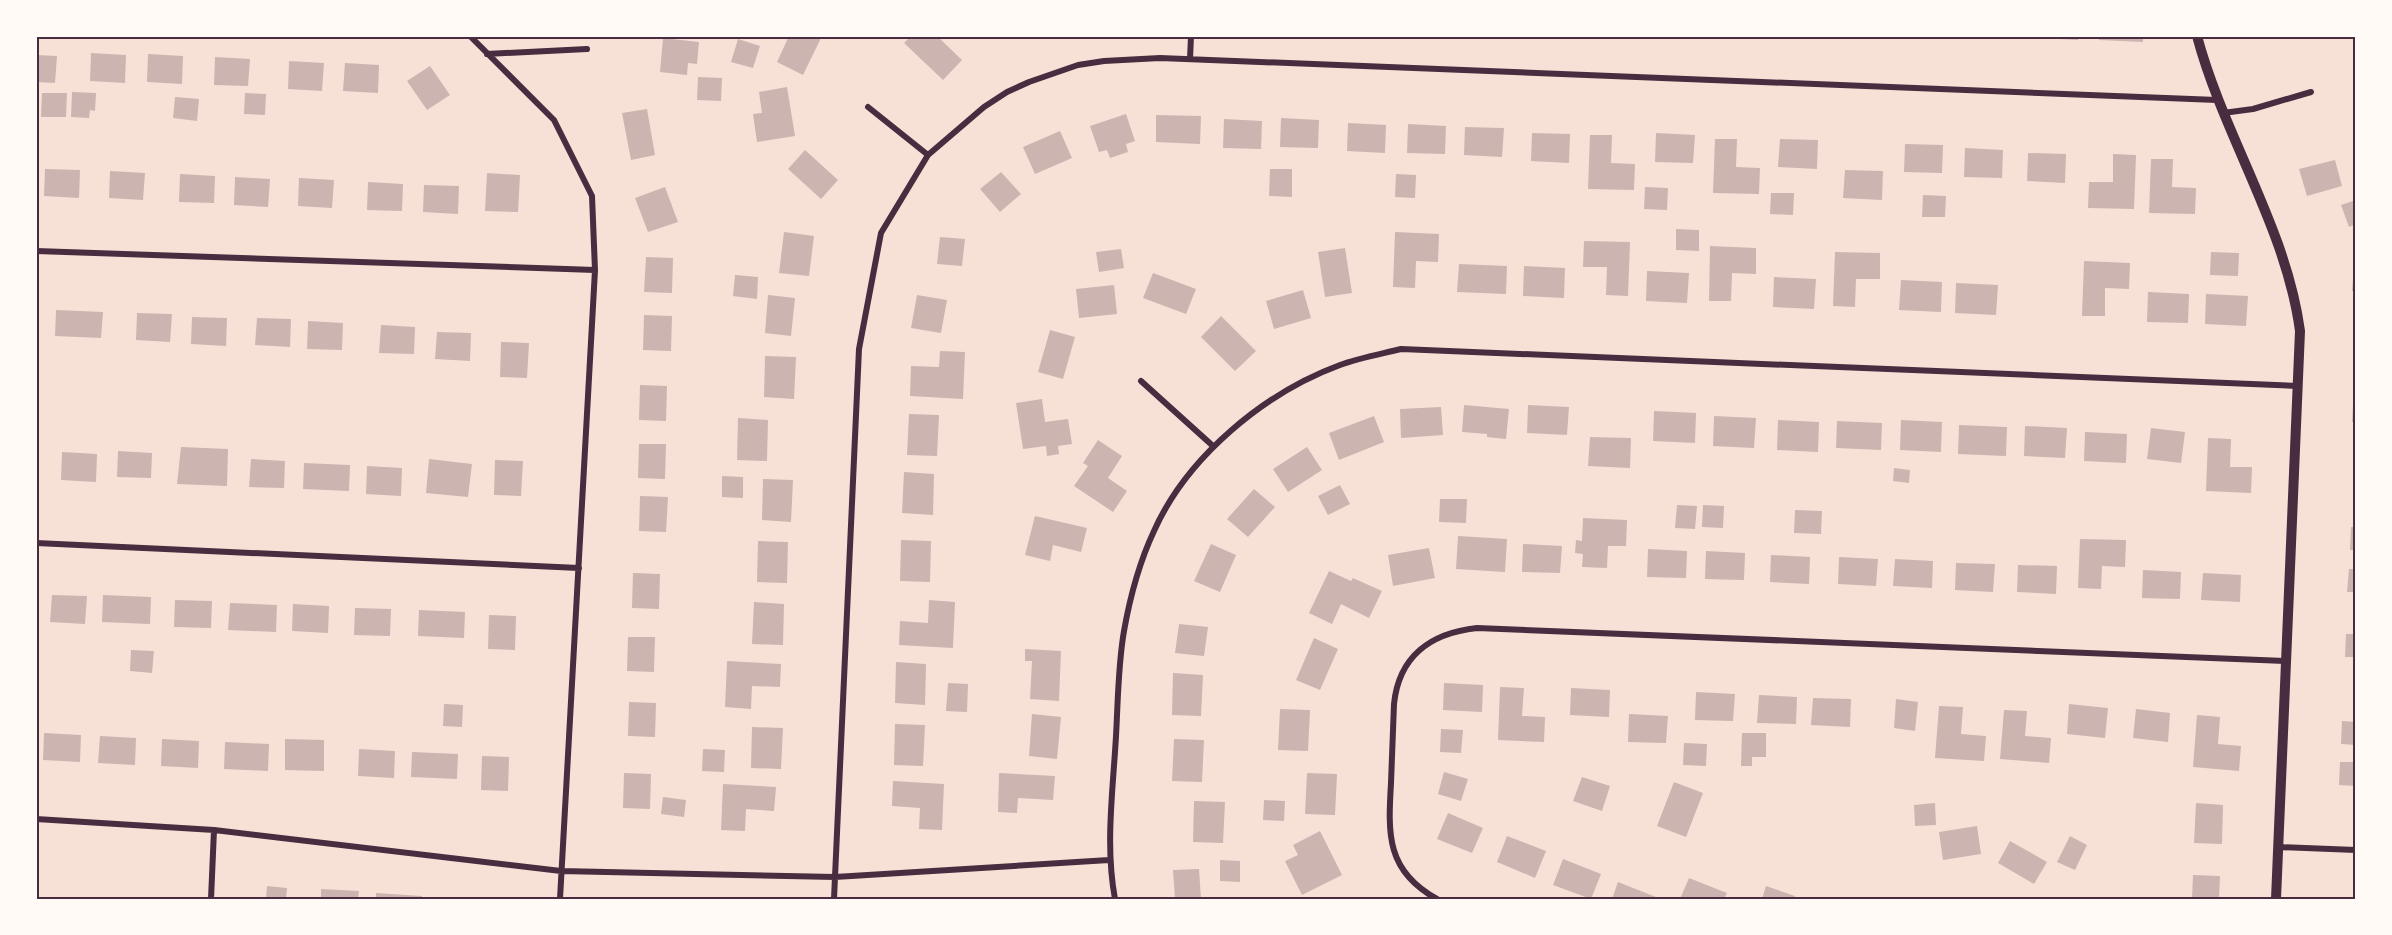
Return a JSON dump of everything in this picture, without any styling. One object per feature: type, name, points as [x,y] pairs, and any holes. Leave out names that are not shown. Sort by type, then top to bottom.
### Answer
[{"type":"street","points":[[470,36],[554,120],[592,196],[595,270],[560,899]]},
{"type":"street","points":[[1190,59],[1191,36]]},
{"type":"street","points":[[2197,36],[2217,100],[2288,268],[2300,331],[2276,899]]},
{"type":"street","points":[[488,54],[587,48]]},
{"type":"street","points":[[834,899],[859,349],[881,233],[928,155],[984,107],[1029,82],[1078,65],[1104,61],[1190,59],[2217,100]]},
{"type":"street","points":[[2223,114],[2253,109],[2312,92]]},
{"type":"street","points":[[868,107],[928,155]]},
{"type":"street","points":[[36,251],[595,270]]},
{"type":"street","points":[[1115,899],[1109,860],[1120,670],[1129,605],[1137,574],[1154,530],[1172,498],[1213,446],[1263,406],[1314,376],[1341,364],[1401,349],[2298,386]]},
{"type":"street","points":[[1142,381],[1213,446]]},
{"type":"street","points":[[36,543],[579,568]]},
{"type":"street","points":[[1437,899],[1420,888],[1402,869],[1395,856],[1389,834],[1394,704],[1396,687],[1402,671],[1413,657],[1437,638],[1459,630],[1477,628],[2285,661]]},
{"type":"street","points":[[36,819],[214,830],[561,871],[835,877],[1109,860]]},
{"type":"street","points":[[211,899],[214,830]]},
{"type":"street","points":[[2278,847],[2356,850]]},
{"type":"building","points":[[789,36],[821,38],[803,75],[777,62]]},
{"type":"building","points":[[911,36],[937,36],[962,60],[943,80],[904,43]]},
{"type":"building","points":[[2040,36],[2078,36],[2078,40],[2040,38]]},
{"type":"building","points":[[2099,36],[2143,36],[2143,42],[2099,40]]},
{"type":"building","points":[[663,38],[699,42],[697,64],[688,63],[687,75],[660,72]]},
{"type":"building","points":[[738,39],[760,46],[753,68],[731,62]]},
{"type":"building","points":[[91,53],[126,55],[125,83],[90,81]]},
{"type":"building","points":[[148,54],[183,56],[182,84],[147,82]]},
{"type":"building","points":[[36,55],[57,56],[55,83],[36,82]]},
{"type":"building","points":[[215,57],[250,59],[248,86],[214,85]]},
{"type":"building","points":[[289,61],[324,63],[322,91],[288,89]]},
{"type":"building","points":[[345,63],[379,65],[378,93],[343,91]]},
{"type":"building","points":[[430,66],[450,95],[427,110],[407,81]]},
{"type":"building","points":[[698,77],[722,78],[721,101],[697,100]]},
{"type":"building","points":[[787,87],[795,136],[757,142],[753,114],[762,113],[759,92]]},
{"type":"building","points":[[72,92],[96,93],[95,111],[90,110],[89,118],[71,117]]},
{"type":"building","points":[[42,93],[67,93],[66,117],[41,117]]},
{"type":"building","points":[[245,93],[266,94],[265,115],[244,114]]},
{"type":"building","points":[[175,97],[199,99],[197,121],[173,118]]},
{"type":"building","points":[[647,109],[655,155],[631,160],[622,113]]},
{"type":"building","points":[[1126,114],[1135,141],[1126,144],[1128,152],[1110,158],[1107,150],[1099,152],[1090,126]]},
{"type":"building","points":[[1156,115],[1201,116],[1200,144],[1156,142]]},
{"type":"building","points":[[1281,118],[1319,120],[1318,148],[1280,147]]},
{"type":"building","points":[[1224,119],[1262,121],[1261,149],[1223,148]]},
{"type":"building","points":[[1348,123],[1386,125],[1385,153],[1347,151]]},
{"type":"building","points":[[1408,124],[1446,126],[1445,154],[1407,153]]},
{"type":"building","points":[[1465,127],[1504,128],[1502,157],[1464,155]]},
{"type":"building","points":[[1060,131],[1072,158],[1035,174],[1023,147]]},
{"type":"building","points":[[1532,133],[1570,134],[1569,163],[1531,161]]},
{"type":"building","points":[[1656,133],[1695,135],[1693,163],[1655,162]]},
{"type":"building","points":[[1590,135],[1612,135],[1611,163],[1635,164],[1634,190],[1588,189]]},
{"type":"building","points":[[1715,139],[1737,139],[1736,167],[1760,168],[1759,194],[1713,193]]},
{"type":"building","points":[[1780,139],[1818,140],[1817,169],[1778,167]]},
{"type":"building","points":[[1905,144],[1943,145],[1942,173],[1904,172]]},
{"type":"building","points":[[1965,148],[2003,150],[2002,178],[1964,177]]},
{"type":"building","points":[[805,150],[838,180],[821,199],[788,169]]},
{"type":"building","points":[[2028,153],[2066,154],[2065,183],[2027,181]]},
{"type":"building","points":[[2113,154],[2136,155],[2134,209],[2088,208],[2089,182],[2113,182]]},
{"type":"building","points":[[2151,159],[2173,159],[2172,187],[2196,188],[2195,214],[2149,213]]},
{"type":"building","points":[[2335,160],[2342,186],[2307,196],[2299,169]]},
{"type":"building","points":[[45,169],[80,170],[79,198],[44,196]]},
{"type":"building","points":[[1270,169],[1292,169],[1292,197],[1269,196]]},
{"type":"building","points":[[1845,170],[1883,171],[1882,200],[1843,198]]},
{"type":"building","points":[[110,171],[145,173],[143,200],[109,198]]},
{"type":"building","points":[[1001,172],[1021,194],[1000,212],[980,189]]},
{"type":"building","points":[[487,173],[520,175],[518,212],[485,211]]},
{"type":"building","points":[[180,174],[215,176],[214,203],[179,202]]},
{"type":"building","points":[[1396,174],[1416,175],[1415,198],[1395,197]]},
{"type":"building","points":[[235,177],[270,179],[268,207],[234,205]]},
{"type":"building","points":[[299,178],[334,180],[332,208],[298,206]]},
{"type":"building","points":[[368,182],[403,184],[402,211],[367,210]]},
{"type":"building","points":[[424,185],[459,186],[458,214],[423,212]]},
{"type":"building","points":[[665,187],[678,222],[648,232],[635,198]]},
{"type":"building","points":[[1645,187],[1668,188],[1667,210],[1644,209]]},
{"type":"building","points":[[1771,193],[1794,193],[1793,215],[1770,214]]},
{"type":"building","points":[[1923,195],[1946,196],[1945,217],[1922,217]]},
{"type":"building","points":[[2356,200],[2356,224],[2349,227],[2341,205]]},
{"type":"building","points":[[1676,229],[1699,230],[1699,251],[1676,250]]},
{"type":"building","points":[[784,232],[814,236],[809,276],[779,273]]},
{"type":"building","points":[[1395,232],[1439,234],[1438,262],[1416,261],[1415,288],[1393,287]]},
{"type":"building","points":[[940,237],[965,239],[962,266],[937,264]]},
{"type":"building","points":[[1584,241],[1630,242],[1628,296],[1606,295],[1607,267],[1583,267]]},
{"type":"building","points":[[1710,246],[1756,248],[1756,274],[1732,273],[1731,301],[1709,301]]},
{"type":"building","points":[[1345,248],[1352,293],[1325,297],[1318,252]]},
{"type":"building","points":[[1121,249],[1124,268],[1099,272],[1096,252]]},
{"type":"building","points":[[1835,252],[1880,253],[1880,279],[1856,279],[1855,307],[1833,306]]},
{"type":"building","points":[[2211,252],[2239,253],[2238,276],[2210,275]]},
{"type":"building","points":[[646,257],[673,258],[672,293],[644,292]]},
{"type":"building","points":[[2084,261],[2130,263],[2129,289],[2105,288],[2105,316],[2082,316]]},
{"type":"building","points":[[1459,264],[1507,266],[1506,294],[1457,292]]},
{"type":"building","points":[[1524,266],[1565,268],[1564,298],[1523,296]]},
{"type":"building","points":[[2354,266],[2356,266],[2356,291],[2352,291]]},
{"type":"building","points":[[1647,271],[1689,273],[1687,303],[1646,301]]},
{"type":"building","points":[[1153,273],[1196,289],[1186,314],[1143,298]]},
{"type":"building","points":[[735,275],[758,277],[757,299],[733,296]]},
{"type":"building","points":[[1774,277],[1816,279],[1814,309],[1773,307]]},
{"type":"building","points":[[1901,280],[1942,282],[1941,312],[1899,310]]},
{"type":"building","points":[[1956,283],[1998,285],[1996,315],[1955,313]]},
{"type":"building","points":[[1114,285],[1117,314],[1079,318],[1076,289]]},
{"type":"building","points":[[1303,290],[1311,318],[1274,329],[1266,301]]},
{"type":"building","points":[[2148,292],[2189,294],[2188,323],[2147,322]]},
{"type":"building","points":[[2206,294],[2248,296],[2246,326],[2205,324]]},
{"type":"building","points":[[768,295],[795,298],[791,336],[765,333]]},
{"type":"building","points":[[917,295],[947,300],[941,333],[911,328]]},
{"type":"building","points":[[56,310],[103,312],[101,338],[55,336]]},
{"type":"building","points":[[137,313],[172,314],[170,342],[136,340]]},
{"type":"building","points":[[644,315],[672,316],[671,351],[643,350]]},
{"type":"building","points":[[1221,316],[1256,351],[1235,371],[1201,337]]},
{"type":"building","points":[[192,317],[227,318],[226,346],[191,344]]},
{"type":"building","points":[[257,318],[291,319],[290,347],[255,345]]},
{"type":"building","points":[[308,321],[343,323],[342,350],[307,349]]},
{"type":"building","points":[[381,325],[415,327],[414,354],[379,353]]},
{"type":"building","points":[[1050,330],[1075,337],[1063,379],[1038,372]]},
{"type":"building","points":[[437,332],[471,333],[470,361],[435,359]]},
{"type":"building","points":[[501,342],[529,343],[527,378],[500,377]]},
{"type":"building","points":[[940,351],[965,352],[963,399],[910,396],[911,366],[939,367]]},
{"type":"building","points":[[765,356],[796,357],[794,399],[764,397]]},
{"type":"building","points":[[640,385],[667,386],[666,421],[639,420]]},
{"type":"building","points":[[2354,387],[2356,387],[2356,422],[2352,422]]},
{"type":"building","points":[[1042,399],[1045,422],[1068,419],[1072,444],[1058,446],[1059,454],[1047,456],[1046,446],[1023,449],[1016,403]]},
{"type":"building","points":[[1464,405],[1509,409],[1506,439],[1487,437],[1487,434],[1462,432]]},
{"type":"building","points":[[1528,405],[1569,407],[1567,435],[1527,433]]},
{"type":"building","points":[[1441,407],[1443,435],[1401,438],[1400,409]]},
{"type":"building","points":[[1654,411],[1696,413],[1695,443],[1653,441]]},
{"type":"building","points":[[909,414],[939,415],[937,456],[907,455]]},
{"type":"building","points":[[1374,416],[1384,442],[1339,460],[1329,433]]},
{"type":"building","points":[[1714,416],[1756,418],[1754,448],[1713,446]]},
{"type":"building","points":[[738,418],[768,420],[767,461],[737,460]]},
{"type":"building","points":[[1778,420],[1819,422],[1818,452],[1777,450]]},
{"type":"building","points":[[1901,420],[1942,422],[1941,452],[1900,450]]},
{"type":"building","points":[[1837,421],[1882,423],[1881,450],[1836,448]]},
{"type":"building","points":[[1959,425],[2007,427],[2006,456],[1958,454]]},
{"type":"building","points":[[2025,426],[2067,428],[2065,458],[2024,456]]},
{"type":"building","points":[[2151,428],[2185,432],[2181,463],[2147,459]]},
{"type":"building","points":[[2085,432],[2127,434],[2126,463],[2084,461]]},
{"type":"building","points":[[1590,437],[1631,438],[1630,468],[1588,466]]},
{"type":"building","points":[[2208,438],[2231,439],[2230,467],[2252,467],[2251,493],[2206,491]]},
{"type":"building","points":[[1098,440],[1122,456],[1108,478],[1127,491],[1113,512],[1074,486],[1088,466],[1083,463]]},
{"type":"building","points":[[639,444],[666,444],[665,479],[638,478]]},
{"type":"building","points":[[181,447],[228,449],[227,486],[177,484]]},
{"type":"building","points":[[1307,447],[1322,470],[1288,492],[1273,469]]},
{"type":"building","points":[[118,451],[152,453],[151,478],[117,477]]},
{"type":"building","points":[[62,452],[97,454],[96,482],[61,480]]},
{"type":"building","points":[[251,459],[285,461],[284,488],[249,487]]},
{"type":"building","points":[[429,459],[472,464],[468,497],[426,493]]},
{"type":"building","points":[[495,460],[523,461],[521,496],[494,495]]},
{"type":"building","points":[[304,463],[350,465],[349,491],[303,489]]},
{"type":"building","points":[[367,466],[402,468],[401,496],[366,494]]},
{"type":"building","points":[[1894,468],[1910,470],[1909,483],[1893,481]]},
{"type":"building","points":[[904,472],[934,474],[933,515],[902,513]]},
{"type":"building","points":[[722,476],[743,477],[743,498],[722,497]]},
{"type":"building","points":[[763,479],[793,480],[791,522],[762,520]]},
{"type":"building","points":[[1340,485],[1350,504],[1328,515],[1318,496]]},
{"type":"building","points":[[1254,489],[1275,507],[1248,537],[1227,519]]},
{"type":"building","points":[[640,496],[668,497],[666,532],[639,531]]},
{"type":"building","points":[[1440,499],[1467,499],[1466,523],[1439,522]]},
{"type":"building","points":[[1677,505],[1697,506],[1695,529],[1675,528]]},
{"type":"building","points":[[1703,505],[1724,506],[1723,528],[1702,527]]},
{"type":"building","points":[[1795,510],[1822,511],[1821,534],[1794,533]]},
{"type":"building","points":[[1035,516],[1087,528],[1081,552],[1053,545],[1050,561],[1025,555]]},
{"type":"building","points":[[1583,518],[1627,520],[1626,546],[1608,546],[1607,568],[1582,567],[1583,554],[1575,553],[1576,540],[1582,541]]},
{"type":"building","points":[[2351,527],[2356,527],[2356,550],[2350,550]]},
{"type":"building","points":[[1458,536],[1507,539],[1505,572],[1456,569]]},
{"type":"building","points":[[2080,539],[2126,540],[2125,567],[2102,566],[2101,589],[2078,588]]},
{"type":"building","points":[[901,540],[931,541],[930,582],[900,581]]},
{"type":"building","points":[[758,541],[788,542],[787,583],[757,582]]},
{"type":"building","points":[[1211,544],[1236,555],[1220,592],[1194,581]]},
{"type":"building","points":[[1523,544],[1562,546],[1560,573],[1522,572]]},
{"type":"building","points":[[1429,548],[1435,578],[1393,586],[1388,555]]},
{"type":"building","points":[[1648,549],[1687,551],[1686,578],[1647,577]]},
{"type":"building","points":[[1706,551],[1745,553],[1744,580],[1705,579]]},
{"type":"building","points":[[1771,555],[1810,557],[1809,584],[1770,582]]},
{"type":"building","points":[[1839,557],[1878,559],[1876,586],[1838,584]]},
{"type":"building","points":[[1895,559],[1933,561],[1932,588],[1893,586]]},
{"type":"building","points":[[1956,563],[1995,564],[1993,592],[1955,590]]},
{"type":"building","points":[[2018,565],[2057,566],[2056,594],[2017,592]]},
{"type":"building","points":[[2349,569],[2356,569],[2356,592],[2347,592]]},
{"type":"building","points":[[2143,570],[2181,572],[2180,599],[2142,598]]},
{"type":"building","points":[[1329,571],[1351,581],[1353,578],[1382,591],[1369,618],[1341,604],[1332,624],[1309,613]]},
{"type":"building","points":[[633,573],[660,574],[659,609],[632,608]]},
{"type":"building","points":[[2203,573],[2241,575],[2240,602],[2201,600]]},
{"type":"building","points":[[52,595],[87,596],[85,624],[50,622]]},
{"type":"building","points":[[103,595],[151,597],[150,624],[102,622]]},
{"type":"building","points":[[175,600],[212,601],[211,628],[174,627]]},
{"type":"building","points":[[929,600],[955,602],[953,648],[899,645],[900,621],[928,623]]},
{"type":"building","points":[[754,602],[784,604],[783,645],[752,644]]},
{"type":"building","points":[[230,603],[277,605],[276,632],[228,630]]},
{"type":"building","points":[[293,604],[329,606],[328,633],[292,631]]},
{"type":"building","points":[[355,608],[391,609],[390,636],[354,635]]},
{"type":"building","points":[[419,610],[465,612],[464,638],[418,636]]},
{"type":"building","points":[[489,615],[516,616],[515,650],[488,649]]},
{"type":"building","points":[[1179,624],[1208,627],[1204,656],[1175,653]]},
{"type":"building","points":[[2346,634],[2356,634],[2356,657],[2345,657]]},
{"type":"building","points":[[628,637],[655,637],[654,672],[627,671]]},
{"type":"building","points":[[1314,638],[1338,649],[1320,690],[1296,680]]},
{"type":"building","points":[[1025,649],[1061,651],[1059,701],[1030,699],[1032,661],[1025,661]]},
{"type":"building","points":[[131,650],[154,651],[152,673],[130,671]]},
{"type":"building","points":[[727,661],[781,664],[780,687],[752,686],[751,709],[725,707]]},
{"type":"building","points":[[896,662],[926,664],[925,705],[895,703]]},
{"type":"building","points":[[1173,673],[1203,675],[1201,716],[1172,715]]},
{"type":"building","points":[[948,683],[968,684],[967,712],[946,711]]},
{"type":"building","points":[[1444,683],[1483,685],[1482,712],[1443,710]]},
{"type":"building","points":[[1500,687],[1524,688],[1522,716],[1545,717],[1544,742],[1498,740]]},
{"type":"building","points":[[1571,688],[1610,690],[1609,717],[1570,715]]},
{"type":"building","points":[[1696,692],[1735,694],[1733,721],[1695,720]]},
{"type":"building","points":[[1759,695],[1797,697],[1796,724],[1757,723]]},
{"type":"building","points":[[1813,698],[1851,699],[1850,727],[1811,725]]},
{"type":"building","points":[[1896,699],[1918,702],[1915,731],[1894,728]]},
{"type":"building","points":[[629,702],[656,703],[655,737],[628,736]]},
{"type":"building","points":[[444,704],[463,705],[462,727],[443,726]]},
{"type":"building","points":[[2069,704],[2108,708],[2105,738],[2067,734]]},
{"type":"building","points":[[1939,706],[1963,707],[1961,734],[1986,736],[1984,761],[1935,758]]},
{"type":"building","points":[[1280,709],[1310,710],[1308,751],[1278,750]]},
{"type":"building","points":[[2136,709],[2170,713],[2168,742],[2133,738]]},
{"type":"building","points":[[2004,710],[2027,711],[2025,736],[2051,738],[2049,763],[2000,759]]},
{"type":"building","points":[[1032,714],[1061,717],[1057,759],[1029,756]]},
{"type":"building","points":[[1629,714],[1668,716],[1666,743],[1628,742]]},
{"type":"building","points":[[2197,715],[2220,717],[2218,744],[2241,746],[2239,771],[2193,767]]},
{"type":"building","points":[[2342,721],[2356,722],[2356,745],[2341,744]]},
{"type":"building","points":[[895,724],[925,725],[923,766],[894,765]]},
{"type":"building","points":[[752,727],[783,728],[781,769],[751,768]]},
{"type":"building","points":[[1441,729],[1463,730],[1461,753],[1440,752]]},
{"type":"building","points":[[44,733],[81,735],[80,762],[43,760]]},
{"type":"building","points":[[1742,733],[1766,733],[1766,757],[1752,757],[1752,766],[1741,766]]},
{"type":"building","points":[[100,736],[136,738],[135,765],[98,763]]},
{"type":"building","points":[[162,739],[199,741],[198,768],[161,766]]},
{"type":"building","points":[[285,739],[324,740],[324,771],[285,770]]},
{"type":"building","points":[[1174,739],[1204,740],[1202,782],[1172,781]]},
{"type":"building","points":[[225,742],[269,744],[268,771],[224,769]]},
{"type":"building","points":[[1684,743],[1707,744],[1706,766],[1683,765]]},
{"type":"building","points":[[359,749],[395,751],[394,778],[358,776]]},
{"type":"building","points":[[703,749],[725,750],[724,772],[702,771]]},
{"type":"building","points":[[412,752],[458,754],[457,779],[411,777]]},
{"type":"building","points":[[482,756],[509,757],[508,791],[481,790]]},
{"type":"building","points":[[2340,762],[2356,762],[2356,786],[2339,785]]},
{"type":"building","points":[[1444,772],[1468,779],[1461,801],[1438,794]]},
{"type":"building","points":[[624,773],[651,774],[650,809],[623,808]]},
{"type":"building","points":[[999,773],[1055,776],[1053,800],[1018,798],[1017,813],[998,812]]},
{"type":"building","points":[[1307,773],[1337,774],[1335,815],[1305,814]]},
{"type":"building","points":[[1582,777],[1610,786],[1602,811],[1573,801]]},
{"type":"building","points":[[893,781],[944,784],[942,830],[919,829],[920,808],[892,806]]},
{"type":"building","points":[[1674,782],[1703,793],[1686,837],[1657,826]]},
{"type":"building","points":[[723,784],[776,787],[774,811],[746,809],[745,831],[721,830]]},
{"type":"building","points":[[663,797],[686,800],[684,817],[661,814]]},
{"type":"building","points":[[1264,800],[1285,801],[1284,821],[1263,820]]},
{"type":"building","points":[[1194,801],[1225,802],[1223,843],[1193,842]]},
{"type":"building","points":[[1935,803],[1936,825],[1915,826],[1914,805]]},
{"type":"building","points":[[2196,803],[2223,805],[2222,844],[2194,843]]},
{"type":"building","points":[[1448,813],[1483,828],[1472,853],[1437,839]]},
{"type":"building","points":[[1977,826],[1981,854],[1943,860],[1939,832]]},
{"type":"building","points":[[1320,831],[1342,875],[1302,895],[1285,861],[1298,855],[1293,845]]},
{"type":"building","points":[[1507,836],[1546,851],[1535,878],[1497,862]]},
{"type":"building","points":[[2070,836],[2087,845],[2075,870],[2057,862]]},
{"type":"building","points":[[2010,841],[2047,862],[2034,884],[1998,863]]},
{"type":"building","points":[[1563,859],[1601,874],[1591,899],[1553,885]]},
{"type":"building","points":[[1220,860],[1240,861],[1240,882],[1220,881]]},
{"type":"building","points":[[1199,869],[1201,899],[1175,899],[1173,870]]},
{"type":"building","points":[[2193,875],[2220,876],[2219,899],[2192,899]]},
{"type":"building","points":[[1689,878],[1727,893],[1724,899],[1680,899]]},
{"type":"building","points":[[1618,882],[1656,897],[1656,899],[1612,899]]},
{"type":"building","points":[[267,886],[287,888],[286,899],[266,899]]},
{"type":"building","points":[[1766,886],[1795,896],[1794,899],[1762,899]]},
{"type":"building","points":[[321,889],[359,891],[358,899],[321,899]]},
{"type":"building","points":[[376,893],[422,896],[422,899],[376,899]]}]
